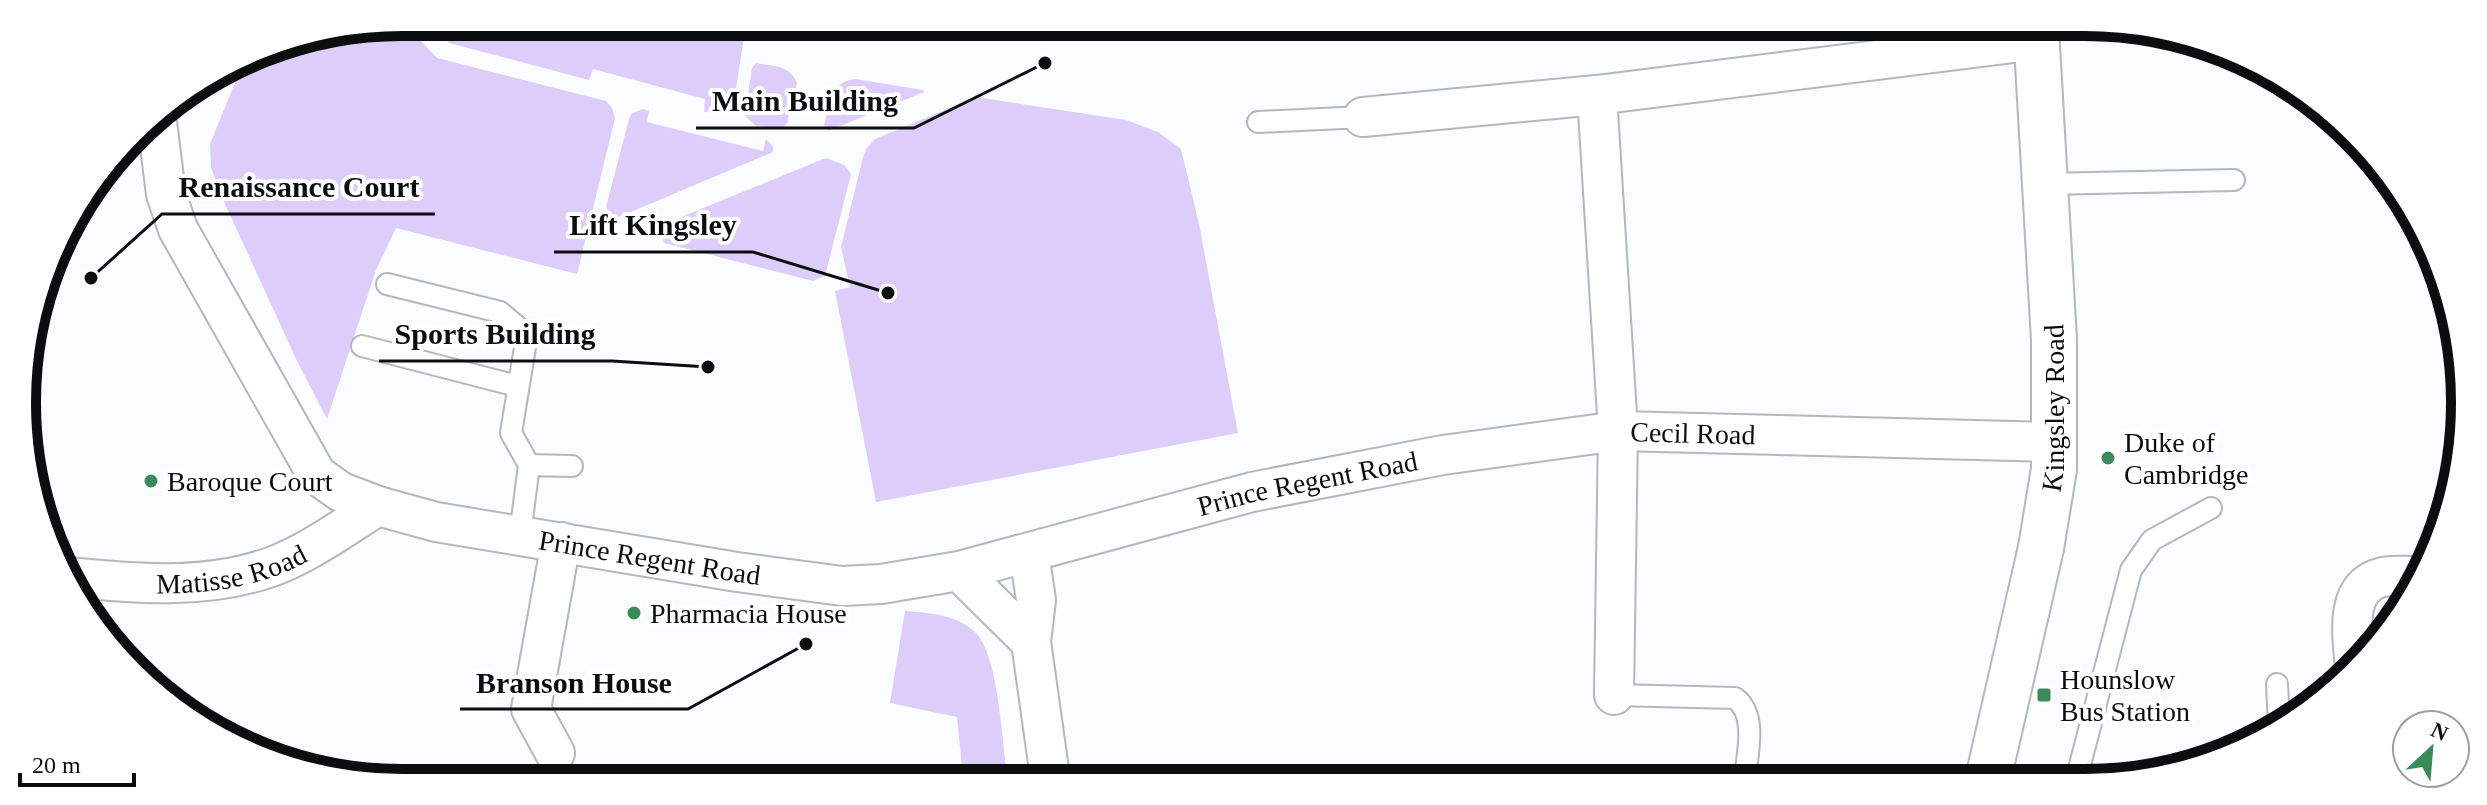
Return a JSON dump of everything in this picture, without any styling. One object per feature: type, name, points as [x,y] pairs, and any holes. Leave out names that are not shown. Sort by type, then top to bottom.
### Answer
[{"type":"street","points":[[1363,117],[1597,95],[2023,36]]},
{"type":"street","name":"Kingsley Road","points":[[1990,769],[2050,506],[2055,442],[2054,340],[2037,36]]},
{"type":"street","name":"Cecil Road","points":[[1597,95],[1618,431],[2055,442]]},
{"type":"street","name":"Prince Regent Road","points":[[158,130],[166,194],[178,229],[317,475],[341,492],[436,522],[737,572],[842,586],[881,584],[959,571],[1252,492],[1443,455],[1618,431]]},
{"type":"street","points":[[1614,695],[1618,431]]},
{"type":"street","name":"Matisse Road","points":[[81,578],[162,583],[226,580],[273,566],[315,545],[378,506]]},
{"type":"street","points":[[555,753],[531,709],[561,542]]},
{"type":"street","points":[[1029,553],[1036,600],[1031,642],[1049,769]]},
{"type":"street","points":[[959,571],[1031,642]]},
{"type":"street","points":[[2354,651],[2351,615],[2361,589],[2381,577],[2407,576]]},
{"type":"lane","points":[[1258,122],[1363,117]]},
{"type":"lane","points":[[2045,184],[2234,180]]},
{"type":"lane","points":[[387,284],[500,312],[527,335],[511,433],[529,465],[520,535]]},
{"type":"lane","points":[[362,346],[517,386]]},
{"type":"lane","points":[[529,465],[572,466]]},
{"type":"lane","points":[[2079,769],[2131,570],[2152,540],[2211,508]]},
{"type":"lane","points":[[2277,684],[2278,713]]},
{"type":"lane","points":[[1614,695],[1735,698],[1743,704],[1750,723],[1746,769]]},
{"type":"shaded area","points":[[416,36],[437,58],[606,101],[615,118],[577,274],[396,228],[376,270],[327,419],[220,193],[211,167],[210,144],[238,75],[308,48],[379,37]]},
{"type":"shaded area","points":[[444,36],[744,36],[734,102],[720,113],[704,112],[705,99],[593,69],[589,80],[449,43]]},
{"type":"shaded area","points":[[756,63],[785,70],[797,83],[783,128],[756,126],[745,116],[752,68]]},
{"type":"shaded area","points":[[855,79],[924,92],[828,131],[824,125],[836,89]]},
{"type":"shaded area","points":[[976,97],[1126,120],[1158,132],[1181,149],[1199,224],[1238,433],[876,502],[835,291],[850,287],[841,247],[863,157],[875,139]]},
{"type":"shaded area","points":[[643,109],[649,111],[647,122],[763,151],[766,139],[773,146],[773,152],[613,217],[606,207],[629,119],[632,113]]},
{"type":"shaded area","points":[[826,158],[844,165],[851,174],[825,276],[813,281],[664,243],[660,229],[666,223]]},
{"type":"shaded area","points":[[905,611],[942,616],[968,626],[983,643],[989,659],[998,700],[1006,769],[962,769],[957,717],[890,703]]},
{"type":"place","name":"Main Building","points":[[1045,63]]},
{"type":"place","name":"Renaissance Court","points":[[91,278]]},
{"type":"place","name":"Lift Kingsley","points":[[888,293]]},
{"type":"place","name":"Sports Building","points":[[708,367]]},
{"type":"place","name":"Duke of Cambridge","points":[[2108,458]]},
{"type":"place","name":"Baroque Court","points":[[151,481]]},
{"type":"place","name":"Pharmacia House","points":[[634,613]]},
{"type":"place","name":"Branson House","points":[[806,644]]},
{"type":"place","name":"Hounslow Bus Station","points":[[2044,695]]}]
